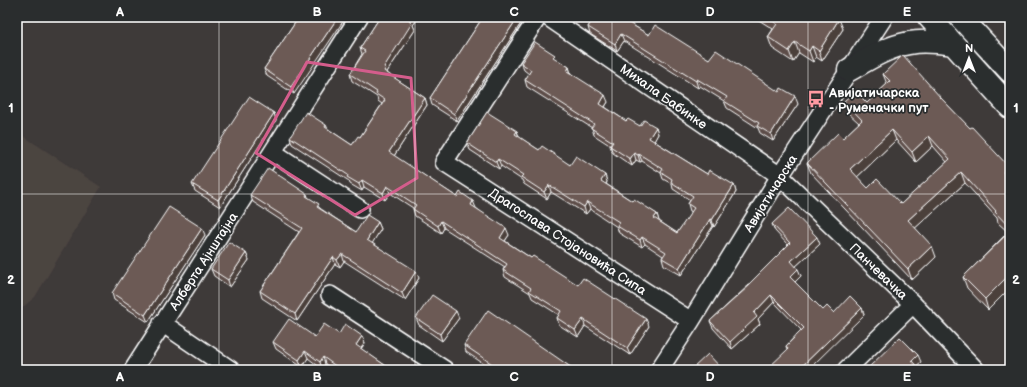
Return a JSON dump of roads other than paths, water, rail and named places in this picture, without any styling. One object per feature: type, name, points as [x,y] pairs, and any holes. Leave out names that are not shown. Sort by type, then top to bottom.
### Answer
[{"type":"main road","points":[[929,17],[1010,107]]},
{"type":"main road","points":[[960,17],[1010,71]]},
{"type":"main road","points":[[849,70],[879,53],[909,43],[932,42],[953,44]]},
{"type":"street","name":"Алберта Ајнштајна","points":[[133,370],[359,17]]},
{"type":"street","name":"Драгослава Стојановића Сипа","points":[[538,17],[444,162],[691,321]]},
{"type":"street","name":"Михала Бабинке","points":[[548,17],[780,176]]},
{"type":"street","name":"Авијатичарска","points":[[659,370],[691,321],[780,176],[884,17]]},
{"type":"street","points":[[273,152],[360,209]]},
{"type":"street","name":"Панчевачка","points":[[780,176],[913,304],[976,370]]},
{"type":"street","points":[[330,295],[445,370]]},
{"type":"street","points":[[846,370],[913,304]]},
{"type":"street","points":[[162,323],[231,370]]},
{"type":"place","name":"Авијатичарска - Руменачки пут","points":[[816,99]]}]
